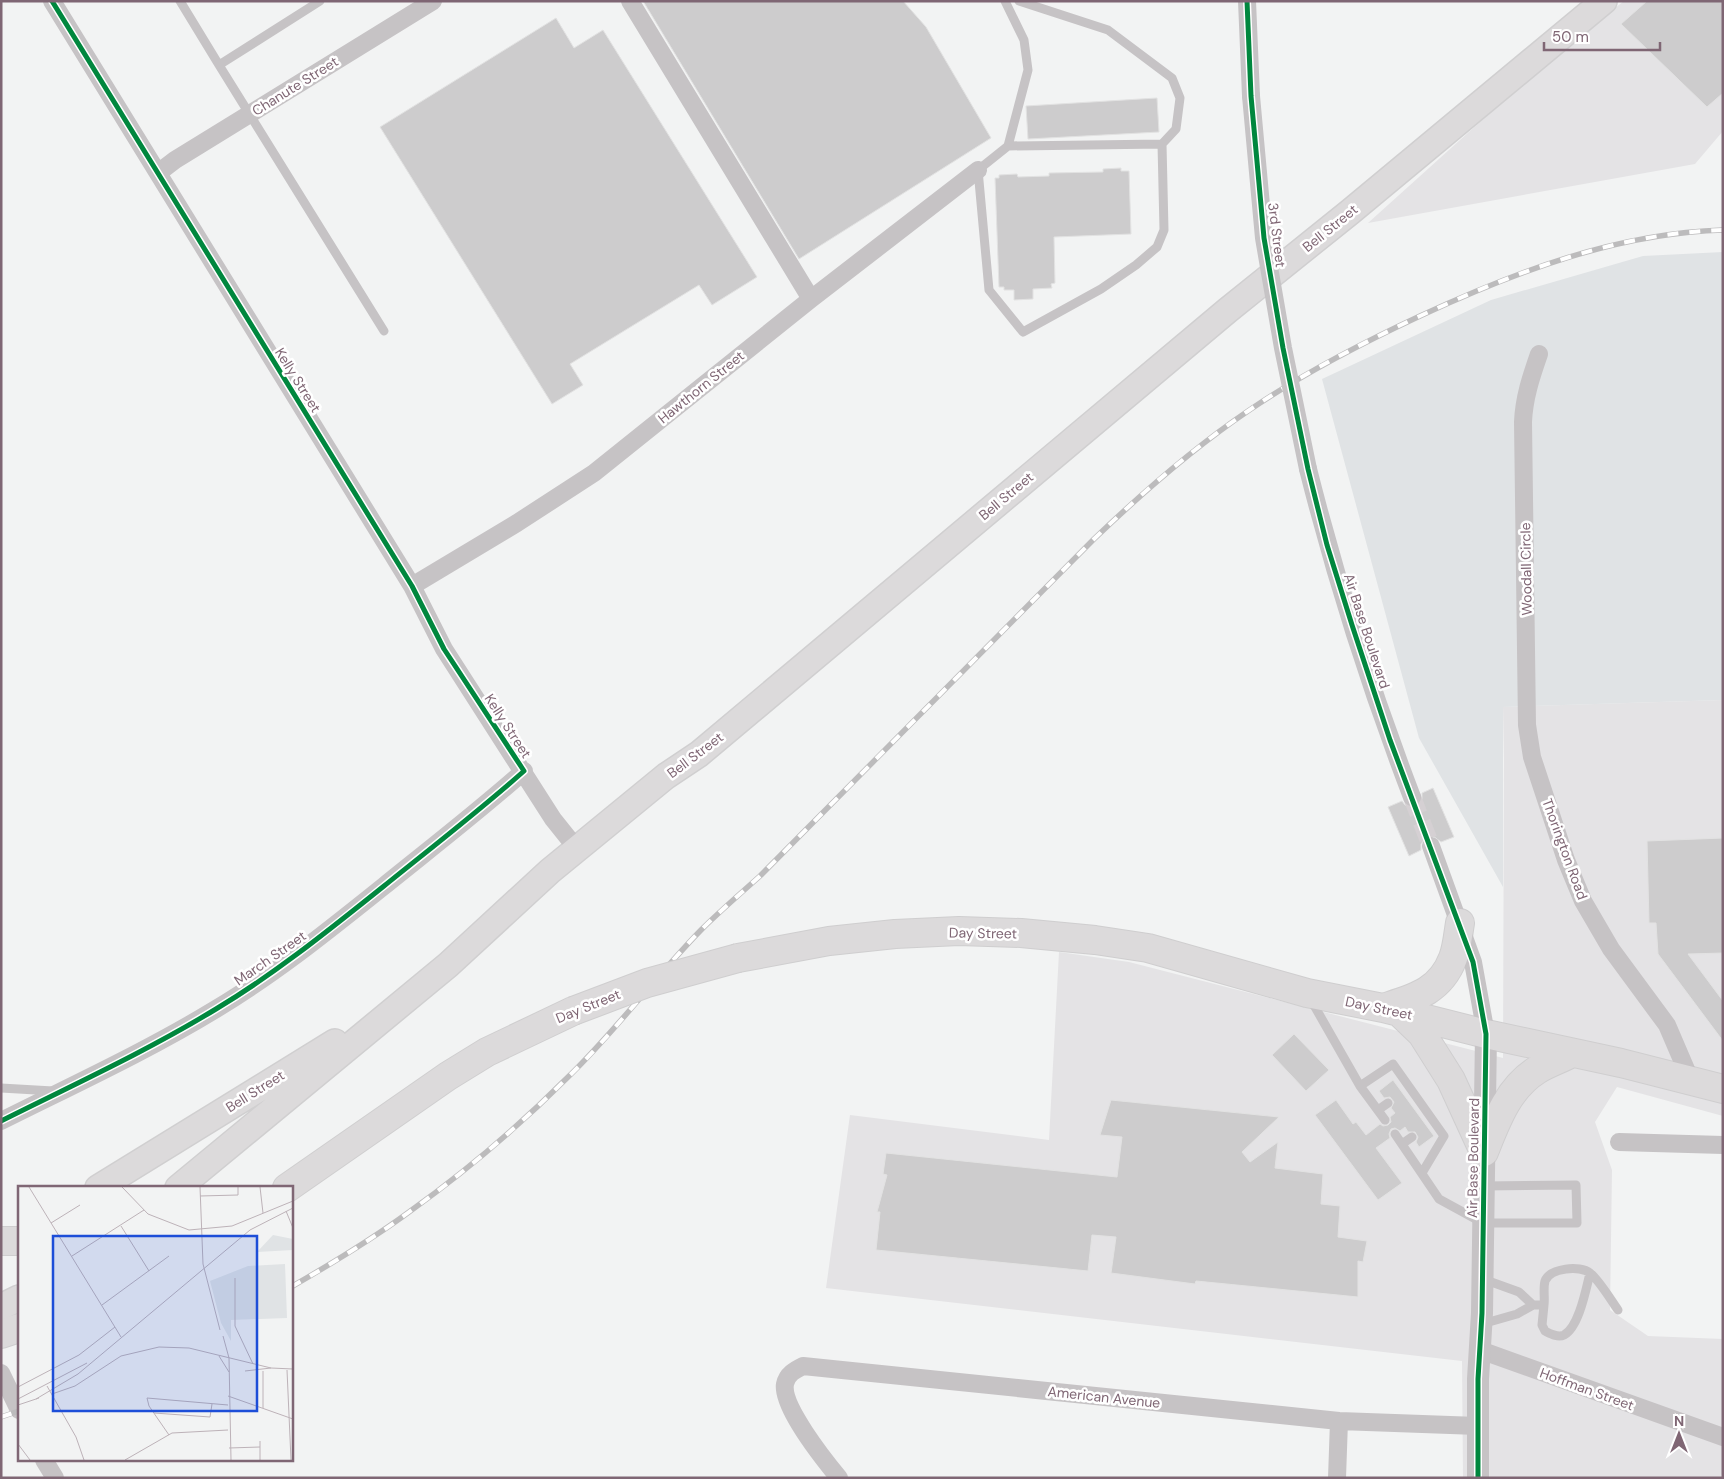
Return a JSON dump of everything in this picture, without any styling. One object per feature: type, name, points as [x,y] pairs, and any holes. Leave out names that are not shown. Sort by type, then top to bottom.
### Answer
[{"type":"main road","name":"Bell Street","points":[[180,1186],[448,965],[550,871],[666,776],[699,754],[1228,310],[1358,206],[1604,1]]},
{"type":"main road","points":[[1460,924],[1454,957],[1444,976],[1429,991],[1391,1010],[1422,1034],[1450,1080],[1484,1152]]},
{"type":"main road","name":"Day Street","points":[[290,1186],[456,1071],[487,1052],[573,1011],[695,968],[829,941],[895,934],[1021,933],[1095,940],[1148,948],[1307,993],[1391,1010],[1723,1089]]},
{"type":"main road","name":"Bell Street","points":[[101,1186],[411,994]]},
{"type":"main road","points":[[1484,1152],[1499,1114],[1518,1086],[1536,1070],[1572,1052]]},
{"type":"main road","points":[[1,1240],[18,1232]]},
{"type":"main road","points":[[1,1240],[18,1241]]},
{"type":"main road","points":[[1,1307],[18,1298]]},
{"type":"main road","points":[[1,1334],[18,1328]]},
{"type":"street","name":"Kelly Street","points":[[52,1],[412,586],[444,649],[524,770],[553,819],[577,849]]},
{"type":"street","name":"Chanute Street","points":[[158,173],[175,160],[433,1]]},
{"type":"street","points":[[630,1],[811,299]]},
{"type":"street","name":"3rd Street","points":[[1247,1],[1251,96],[1264,238],[1283,348],[1308,469]]},
{"type":"street","name":"Hawthorn Street","points":[[412,586],[594,473],[811,299],[978,170]]},
{"type":"street","name":"Woodall Circle","points":[[1526,650],[1524,407],[1539,354]]},
{"type":"street","name":"Air Base Boulevard","points":[[1308,469],[1352,625],[1390,740],[1412,797]]},
{"type":"street","name":"Thorington Road","points":[[1526,650],[1527,725],[1532,757],[1566,860],[1594,922],[1672,1034],[1690,1081]]},
{"type":"street","name":"March Street","points":[[1,1122],[215,1010],[264,979],[408,867],[491,800],[524,770]]},
{"type":"street","name":"Air Base Boulevard","points":[[1431,846],[1473,962],[1486,1034],[1481,1324],[1478,1379],[1478,1478]]},
{"type":"street","points":[[1619,1142],[1723,1145]]},
{"type":"street","name":"Hoffman Street","points":[[1480,1350],[1723,1437]]},
{"type":"street","name":"American Avenue","points":[[839,1478],[807,1436],[788,1402],[785,1383],[788,1376],[794,1370],[803,1366],[1339,1420],[1478,1426]]},
{"type":"street","points":[[1,1373],[18,1408]]},
{"type":"street","points":[[1337,1478],[1339,1420]]},
{"type":"street","points":[[45,1462],[55,1478]]},
{"type":"lane","points":[[180,1],[384,331]]},
{"type":"lane","points":[[219,65],[320,1]]},
{"type":"lane","points":[[1005,1],[1024,40],[1028,70],[1008,146],[978,170],[988,290],[1023,332],[1101,289],[1136,265],[1157,247],[1164,230],[1162,144],[1176,129],[1180,98],[1172,78],[1108,30],[1019,1]]},
{"type":"lane","points":[[1008,146],[1162,144]]},
{"type":"lane","points":[[1307,993],[1360,1086],[1385,1120]]},
{"type":"lane","points":[[1360,1086],[1393,1064],[1406,1090],[1418,1108],[1430,1124],[1444,1136],[1422,1172]]},
{"type":"lane","points":[[1,1088],[59,1092]]},
{"type":"lane","points":[[1378,1110],[1388,1103]]},
{"type":"lane","points":[[1395,1134],[1439,1199],[1483,1223],[1577,1223],[1576,1185],[1484,1186]]},
{"type":"lane","points":[[1402,1144],[1412,1137]]},
{"type":"lane","points":[[1590,1273],[1579,1311],[1572,1326],[1564,1335],[1557,1336],[1545,1331],[1542,1325],[1545,1282],[1548,1277],[1565,1268],[1581,1268],[1590,1273],[1618,1310]]},
{"type":"lane","points":[[1482,1278],[1519,1292],[1533,1305]]},
{"type":"lane","points":[[1481,1324],[1516,1314],[1533,1305],[1544,1305]]},
{"type":"shaded area","points":[[1624,1],[1723,1],[1723,131],[1695,164],[1368,223],[1552,57]]},
{"type":"shaded area","points":[[1723,252],[1723,700],[1503,707],[1503,887],[1419,738],[1322,379],[1491,300],[1643,256]]},
{"type":"shaded area","points":[[1723,700],[1723,1116],[1617,1087],[1595,1122],[1612,1170],[1610,1310],[1648,1336],[1723,1339],[1723,1472],[1720,1478],[1463,1478],[1462,1361],[826,1288],[850,1115],[1049,1140],[1059,952],[1129,962],[1503,1058],[1503,707]]},
{"type":"building","points":[[643,1],[903,1],[926,27],[991,138],[799,259]]},
{"type":"building","points":[[1647,1],[1723,1],[1723,93],[1707,107],[1621,24]]},
{"type":"building","points":[[556,18],[574,48],[603,30],[757,277],[712,305],[699,285],[570,364],[583,385],[552,404],[380,127]]},
{"type":"building","points":[[1157,98],[1159,132],[1028,139],[1026,106]]},
{"type":"building","points":[[1121,168],[1121,171],[1129,171],[1131,234],[1054,237],[1055,283],[1051,284],[1052,288],[1033,289],[1033,299],[1014,300],[1014,290],[1004,290],[1004,287],[999,287],[995,178],[999,178],[999,175],[1017,174],[1018,177],[1049,176],[1049,173],[1103,172],[1103,169]]},
{"type":"building","points":[[1433,788],[1454,837],[1441,842],[1433,836],[1427,836],[1421,844],[1421,850],[1409,856],[1388,807],[1402,801],[1405,805],[1416,807],[1422,799],[1422,793]]},
{"type":"building","points":[[1723,838],[1723,953],[1688,954],[1723,1001],[1723,1041],[1658,954],[1656,923],[1649,923],[1647,841]]},
{"type":"building","points":[[1294,1034],[1329,1070],[1306,1091],[1272,1055]]},
{"type":"building","points":[[1393,1080],[1434,1136],[1419,1147],[1416,1142],[1418,1137],[1415,1132],[1408,1132],[1405,1127],[1400,1131],[1395,1128],[1391,1129],[1390,1138],[1376,1148],[1402,1183],[1378,1200],[1315,1115],[1336,1100],[1353,1124],[1356,1122],[1366,1135],[1380,1124],[1383,1126],[1391,1122],[1390,1117],[1395,1113],[1391,1108],[1394,1102],[1390,1097],[1384,1098],[1379,1091]]},
{"type":"building","points":[[1111,1100],[1279,1117],[1242,1152],[1250,1162],[1278,1142],[1275,1168],[1323,1174],[1321,1204],[1340,1206],[1338,1237],[1367,1241],[1363,1262],[1358,1261],[1358,1297],[1196,1281],[1195,1284],[1111,1273],[1116,1237],[1092,1235],[1088,1271],[876,1250],[880,1212],[877,1212],[887,1175],[883,1174],[886,1153],[1117,1177],[1122,1137],[1100,1135]]},
{"type":"tunnel","points":[[1412,797],[1431,846]]},
{"type":"railway","points":[[292,1286],[351,1251],[430,1197],[471,1165],[530,1114],[602,1042],[667,966],[701,930],[760,876],[1094,539],[1168,472],[1227,426],[1289,384],[1375,337],[1493,284],[1530,270],[1606,247],[1683,233],[1723,230]]},
{"type":"railway","points":[[1,1417],[18,1411]]},
{"type":"cycle path","points":[[1,1121],[163,1039],[260,981],[343,919],[524,771],[444,649],[412,586],[52,1]]},
{"type":"cycle path","points":[[1247,1],[1251,96],[1264,238],[1283,348],[1308,469],[1327,545],[1390,740],[1473,962],[1486,1034],[1482,1313],[1478,1379],[1478,1478]]}]
